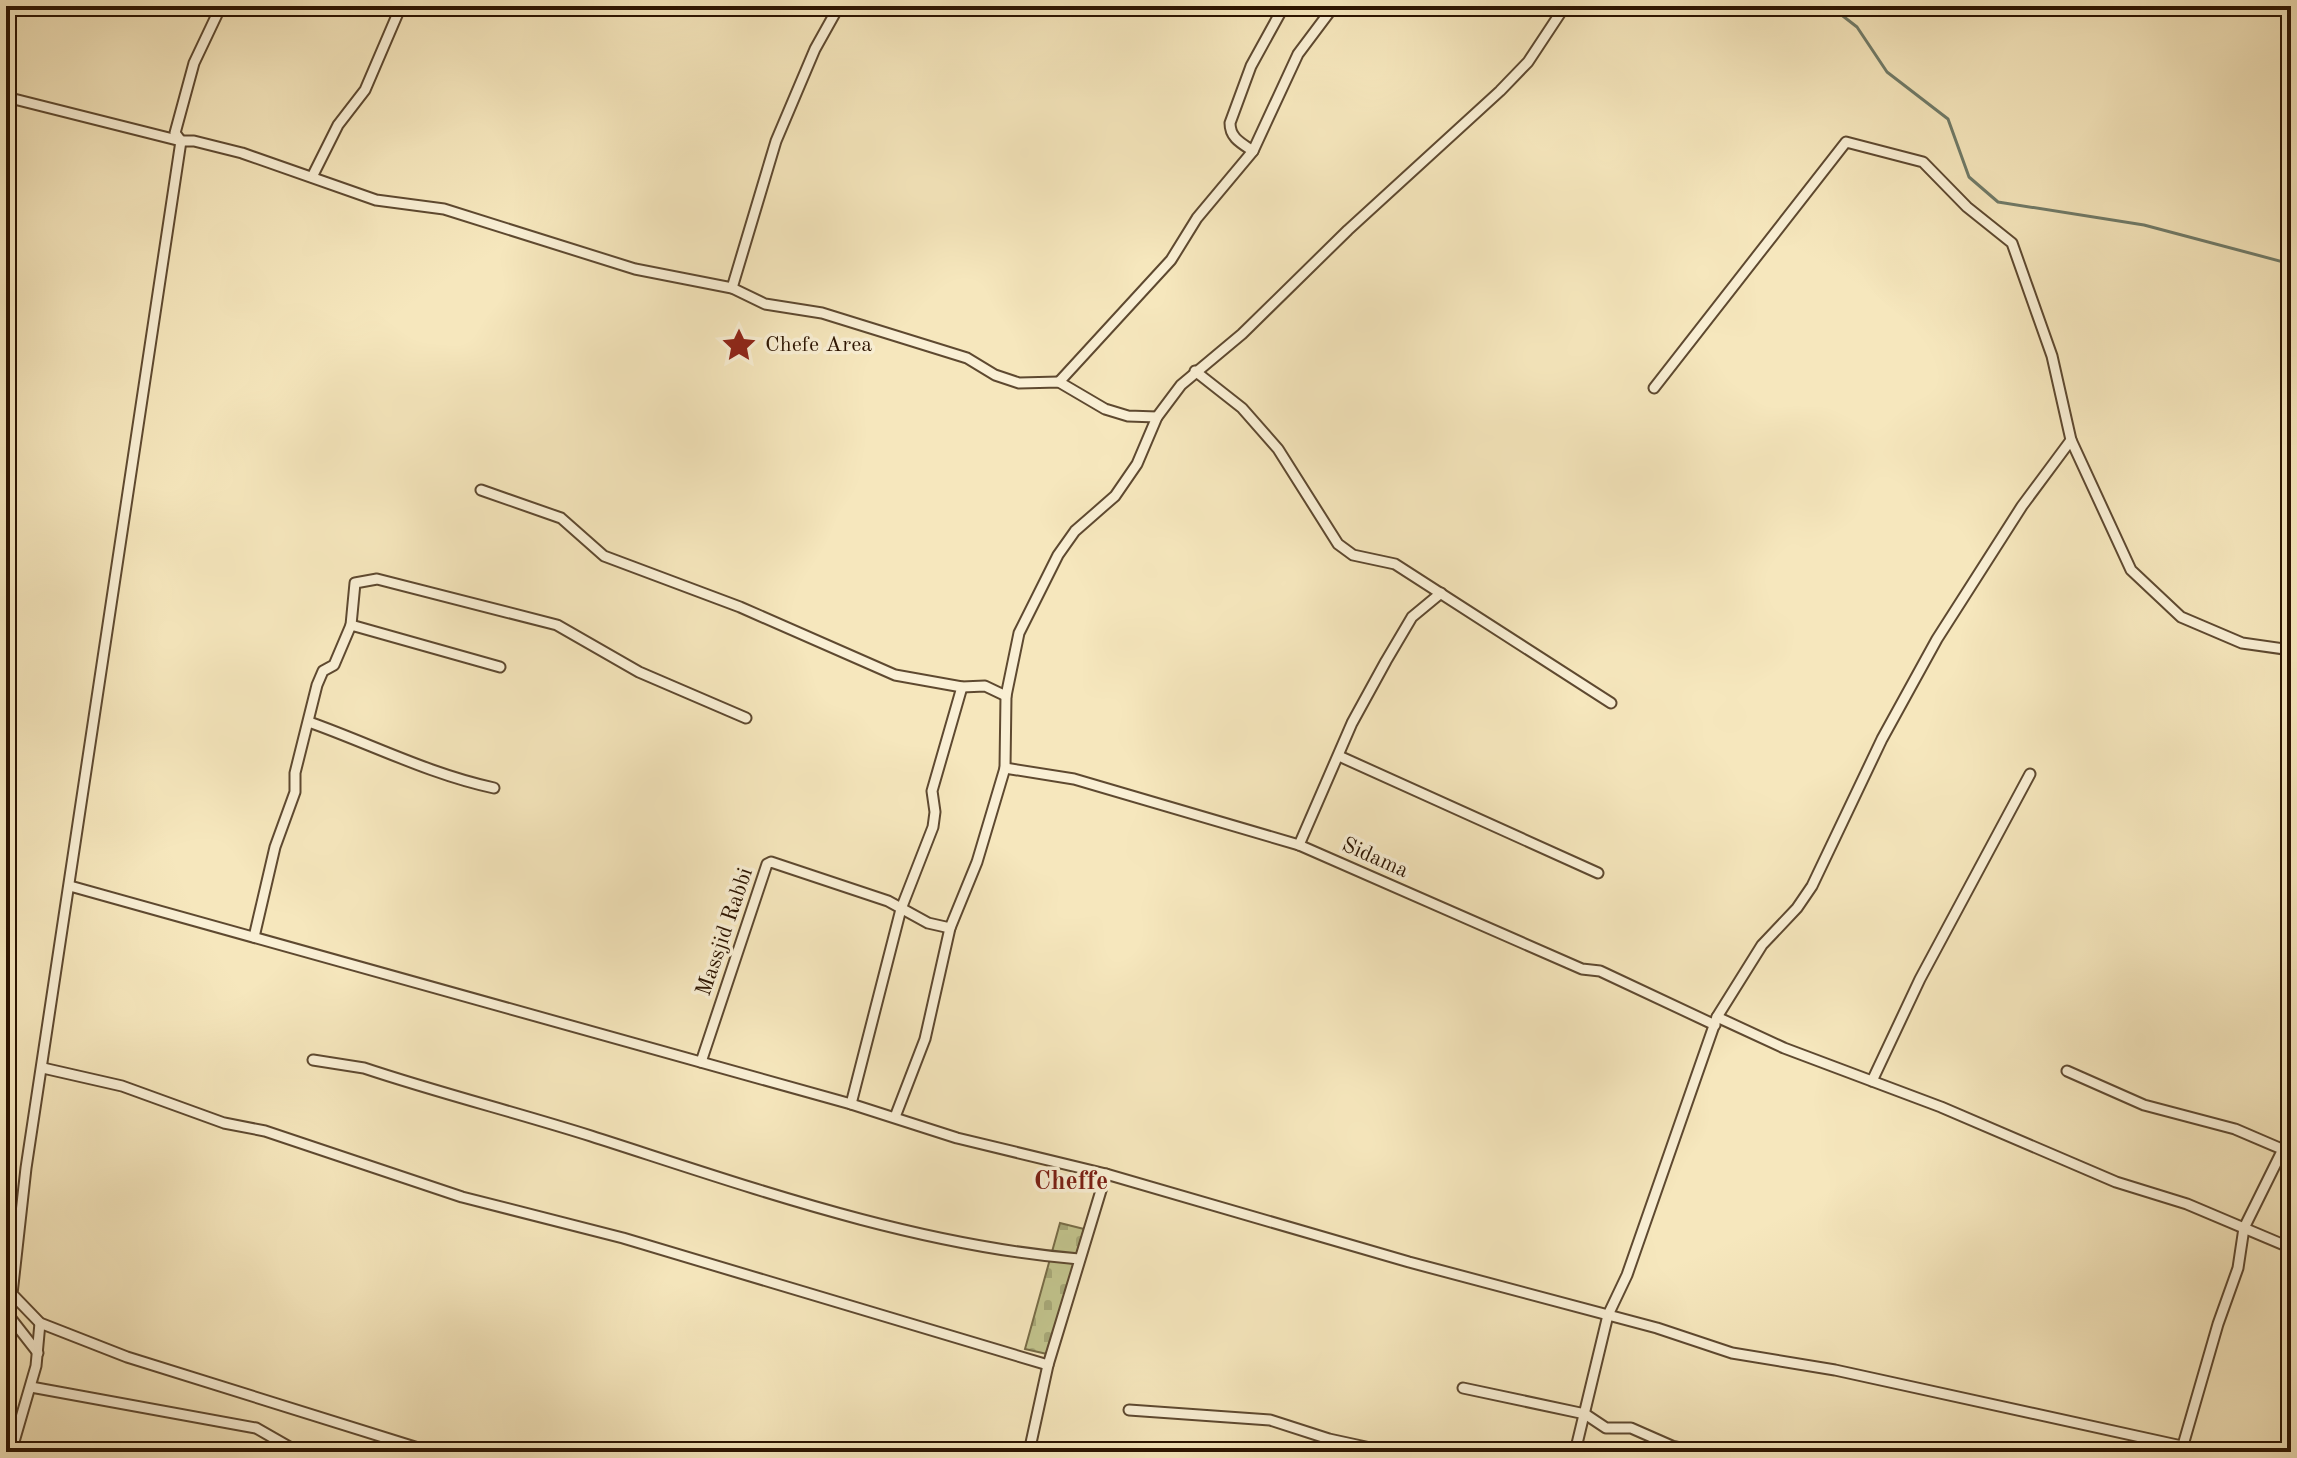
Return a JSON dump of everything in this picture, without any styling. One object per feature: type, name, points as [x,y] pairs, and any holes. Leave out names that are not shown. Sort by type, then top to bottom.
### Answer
[{"type":"street","points":[[221,6],[194,63],[188,94],[176,122],[175,133],[181,141],[12,1294],[40,1323],[141,1362],[431,1452]]},
{"type":"street","points":[[312,177],[338,125],[365,90],[401,6]]},
{"type":"street","points":[[732,288],[776,141],[815,49],[839,6]]},
{"type":"street","points":[[1253,151],[1236,140],[1230,123],[1251,66],[1284,6]]},
{"type":"street","points":[[1059,382],[1171,260],[1197,218],[1253,151],[1298,54],[1334,6]]},
{"type":"street","points":[[895,1117],[925,1039],[950,928],[977,862],[1005,768],[1006,696],[1019,633],[1058,555],[1075,531],[1115,496],[1137,464],[1157,417],[1195,371],[1242,334],[1348,230],[1500,91],[1528,62],[1565,6]]},
{"type":"street","points":[[6,97],[181,141],[194,141],[242,153],[376,200],[444,209],[635,269],[732,288],[765,304],[822,313],[967,358],[995,375],[1019,383],[1059,382],[1105,409],[1128,416],[1157,417]]},
{"type":"street","points":[[1654,388],[1846,142],[1923,162],[1967,207],[2012,243],[2052,356],[2071,440],[2131,570],[2181,617],[2242,643],[2291,650]]},
{"type":"street","points":[[1195,371],[1242,408],[1278,449],[1338,544],[1353,555],[1395,564],[1611,703]]},
{"type":"street","points":[[1575,1452],[1608,1315],[1627,1275],[1716,1021],[1762,945],[1797,908],[1812,886],[1882,739],[1937,639],[2022,506],[2071,440]]},
{"type":"street","points":[[481,490],[561,518],[604,556],[740,607],[832,650],[895,675],[962,687],[985,686],[1006,696]]},
{"type":"street","points":[[254,937],[275,847],[295,792],[295,773],[323,671],[334,665],[351,625],[355,583],[377,579],[557,625],[639,672],[746,718]]},
{"type":"street","points":[[1299,845],[1352,723],[1412,617],[1441,593]]},
{"type":"street","points":[[351,625],[500,667]]},
{"type":"street","points":[[851,1104],[901,909],[933,827],[935,812],[932,791],[962,687]]},
{"type":"street","points":[[309,722],[361,741],[411,765],[494,788]]},
{"type":"street","points":[[1339,756],[1598,873]]},
{"type":"street","name":"Sidama","points":[[1005,768],[1074,779],[1299,845],[1582,969],[1600,971],[2116,1182],[2187,1204],[2291,1248]]},
{"type":"street","points":[[1872,1081],[1920,979],[2030,774]]},
{"type":"street","name":"Massjid Rabbi","points":[[701,1062],[767,864],[771,862],[805,872],[833,885],[888,901],[928,923],[950,928]]},
{"type":"street","points":[[70,886],[851,1104],[957,1138],[1106,1174],[1608,1315],[1732,1353],[1835,1370],[2181,1450],[2209,1452]]},
{"type":"street","points":[[313,1060],[364,1068],[782,1198],[1029,1255],[1079,1259]]},
{"type":"street","points":[[43,1068],[122,1086],[224,1123],[265,1131],[462,1197],[623,1238],[1048,1365]]},
{"type":"street","points":[[2067,1071],[2144,1105],[2235,1129],[2287,1151]]},
{"type":"street","points":[[2181,1450],[2238,1268],[2244,1228],[2287,1151],[2291,1133]]},
{"type":"street","points":[[1029,1452],[1048,1365],[1106,1174]]},
{"type":"street","points":[[6,1312],[38,1353]]},
{"type":"street","points":[[11,1452],[31,1387],[40,1323]]},
{"type":"street","points":[[31,1387],[256,1428],[298,1452]]},
{"type":"street","points":[[1463,1388],[1585,1414],[1606,1428],[1631,1428],[1672,1446],[1699,1452]]},
{"type":"street","points":[[1129,1410],[1270,1420],[1329,1439],[1389,1452]]},
{"type":"green space","points":[[1060,1223],[1084,1229],[1047,1354],[1025,1349]]},
{"type":"waterway","points":[[1789,6],[1795,12],[1810,6]]},
{"type":"waterway","points":[[1830,6],[1857,27],[1887,72],[1948,119],[1969,177],[1998,202],[2144,225],[2291,264]]},
{"type":"place","name":"Chefe Area","points":[[739,345]]},
{"type":"district","name":"Cheffe","points":[[1071,1182]]}]
